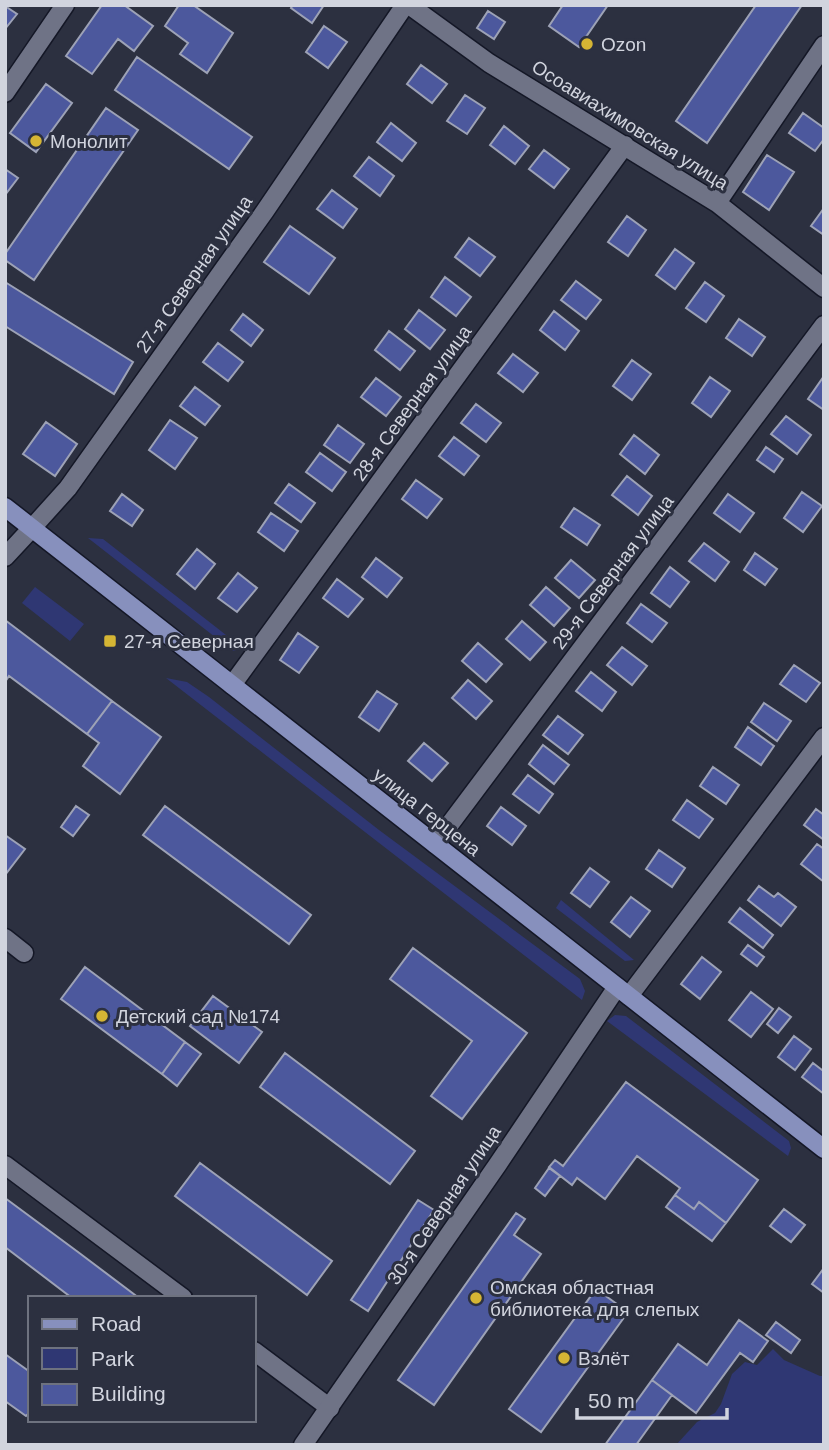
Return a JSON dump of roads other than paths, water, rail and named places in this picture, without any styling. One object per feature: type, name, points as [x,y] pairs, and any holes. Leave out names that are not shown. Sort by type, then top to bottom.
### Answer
[{"type":"main road","name":"улица Герцена","points":[[5,507],[823,1148]]},
{"type":"street","points":[[5,93],[65,5]]},
{"type":"street","name":"Осоавиахимовская улица","points":[[407,5],[489,63],[717,203],[824,288]]},
{"type":"street","name":"27-я Северная улица","points":[[5,557],[76,477],[407,5]]},
{"type":"street","points":[[717,203],[824,46]]},
{"type":"street","name":"28-я Северная улица","points":[[232,685],[625,145]]},
{"type":"street","name":"29-я Северная улица","points":[[435,844],[824,325]]},
{"type":"street","name":"30-я Северная улица","points":[[303,1445],[623,991],[824,737]]},
{"type":"street","points":[[5,938],[24,953]]},
{"type":"street","points":[[5,1164],[180,1296]]},
{"type":"street","points":[[256,1352],[330,1408]]},
{"type":"place","name":"Ozon","points":[[587,44]]},
{"type":"place","name":"Монолит","points":[[36,141]]},
{"type":"place","name":"27-я Северная","points":[[110,641]]},
{"type":"place","name":"Детский сад №174","points":[[102,1016]]},
{"type":"place","name":"Омская областная библиотека для слепых","points":[[476,1298]]},
{"type":"place","name":"Взлёт","points":[[564,1358]]}]
